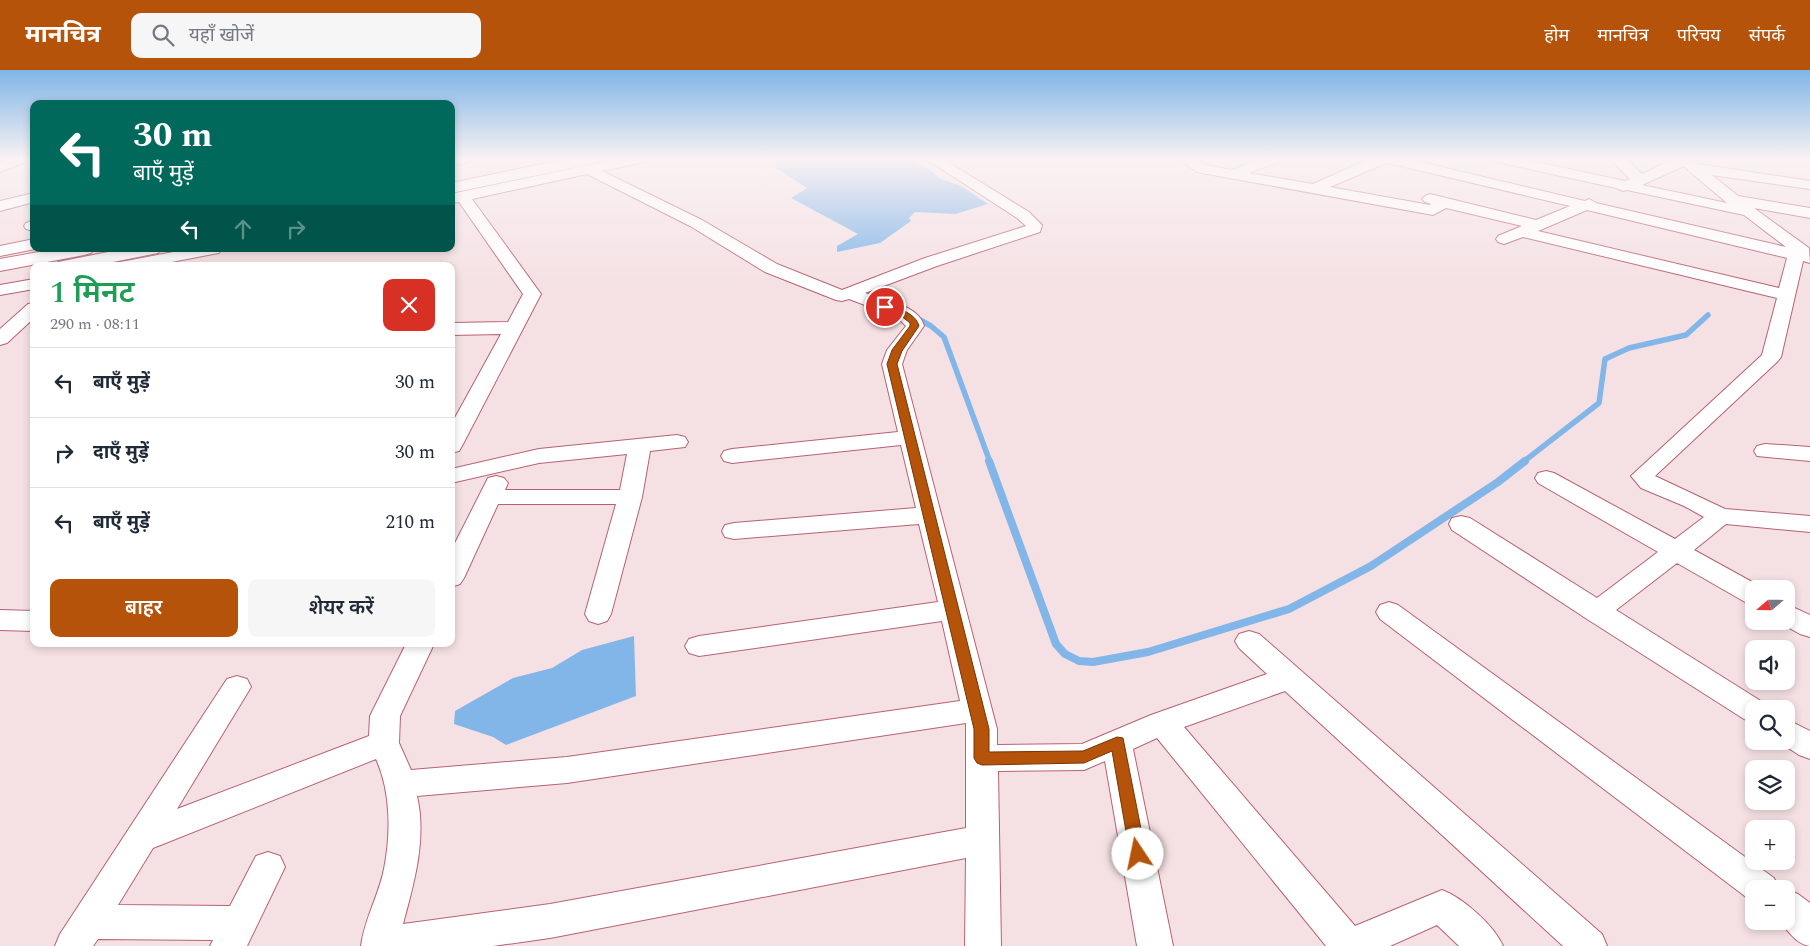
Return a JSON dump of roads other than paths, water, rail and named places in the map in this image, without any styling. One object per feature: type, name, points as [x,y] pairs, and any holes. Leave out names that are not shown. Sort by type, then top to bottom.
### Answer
[{"type":"highway","points":[[0,265],[68,252]]},
{"type":"highway","points":[[85,262],[136,252]]},
{"type":"highway","points":[[0,279],[30,273]]},
{"type":"street","points":[[0,206],[23,200]]},
{"type":"street","points":[[455,439],[532,294],[459,200]]},
{"type":"street","points":[[654,200],[771,268],[842,296],[931,262],[1034,229],[1034,225],[1024,215],[999,200]]},
{"type":"street","points":[[1376,200],[1433,210],[1444,202]]},
{"type":"street","points":[[1435,200],[1529,228],[1786,295]]},
{"type":"street","points":[[1562,200],[1805,257]]},
{"type":"street","points":[[1504,239],[1596,200]]},
{"type":"street","points":[[1686,200],[1800,227]]},
{"type":"street","points":[[1734,201],[1810,212]]},
{"type":"street","points":[[1734,201],[1805,257]]},
{"type":"street","points":[[0,251],[30,245]]},
{"type":"street","points":[[146,262],[198,252]]},
{"type":"street","points":[[1805,257],[1786,295],[1771,357],[1642,476],[1649,483],[1692,501],[1720,516],[1810,524]]},
{"type":"street","points":[[0,290],[30,285]]},
{"type":"street","points":[[848,293],[903,313],[914,322],[915,326],[897,350],[892,364],[982,729],[983,946]]},
{"type":"street","points":[[0,339],[30,312]]},
{"type":"street","points":[[455,329],[514,328]]},
{"type":"street","points":[[732,456],[910,437]]},
{"type":"street","points":[[455,475],[539,456],[677,442]]},
{"type":"street","points":[[598,614],[630,497],[640,446]]},
{"type":"street","points":[[1765,450],[1810,454]]},
{"type":"street","points":[[455,570],[506,464]]},
{"type":"street","points":[[1546,478],[1745,590]]},
{"type":"street","points":[[490,497],[630,497]]},
{"type":"street","points":[[734,531],[929,515]]},
{"type":"street","points":[[1596,612],[1720,516]]},
{"type":"street","points":[[1461,524],[1596,612],[1745,705]]},
{"type":"street","points":[[699,646],[952,610]]},
{"type":"street","points":[[1389,612],[1750,880]]},
{"type":"street","points":[[1795,619],[1810,627]]},
{"type":"street","points":[[0,620],[30,620]]},
{"type":"street","points":[[1249,641],[1589,946]]},
{"type":"street","points":[[419,647],[385,716],[384,743],[395,766],[405,812],[401,869],[379,945],[550,921],[982,840]]},
{"type":"street","points":[[982,758],[1084,757],[1162,723],[1291,677]]},
{"type":"street","points":[[81,934],[237,687]]},
{"type":"street","points":[[399,784],[576,769],[977,710]]},
{"type":"street","points":[[1162,723],[1349,946],[1442,906],[1485,946]]},
{"type":"street","points":[[1795,737],[1810,746]]},
{"type":"street","points":[[1117,742],[1155,946]]},
{"type":"street","points":[[141,838],[384,743]]},
{"type":"street","points":[[81,934],[234,934],[268,867]]},
{"type":"street","points":[[1795,912],[1810,930]]},
{"type":"water","points":[[794,200],[982,200],[988,204],[955,214],[915,212],[909,218],[911,221],[880,243],[837,252],[837,246],[858,234]]},
{"type":"water","points":[[634,636],[636,696],[506,745],[493,737],[454,724],[455,711],[513,678],[552,668],[582,650]]},
{"type":"waterway","points":[[873,293],[871,292],[889,302]]},
{"type":"waterway","points":[[1523,462],[1599,403],[1605,359],[1629,348],[1686,335],[1708,315]]},
{"type":"waterway","points":[[913,316],[931,326],[944,337],[990,462]]},
{"type":"waterway","points":[[989,461],[1056,644],[1065,654],[1079,661],[1093,662],[1148,652],[1289,609],[1371,566],[1498,482],[1525,461]]}]
